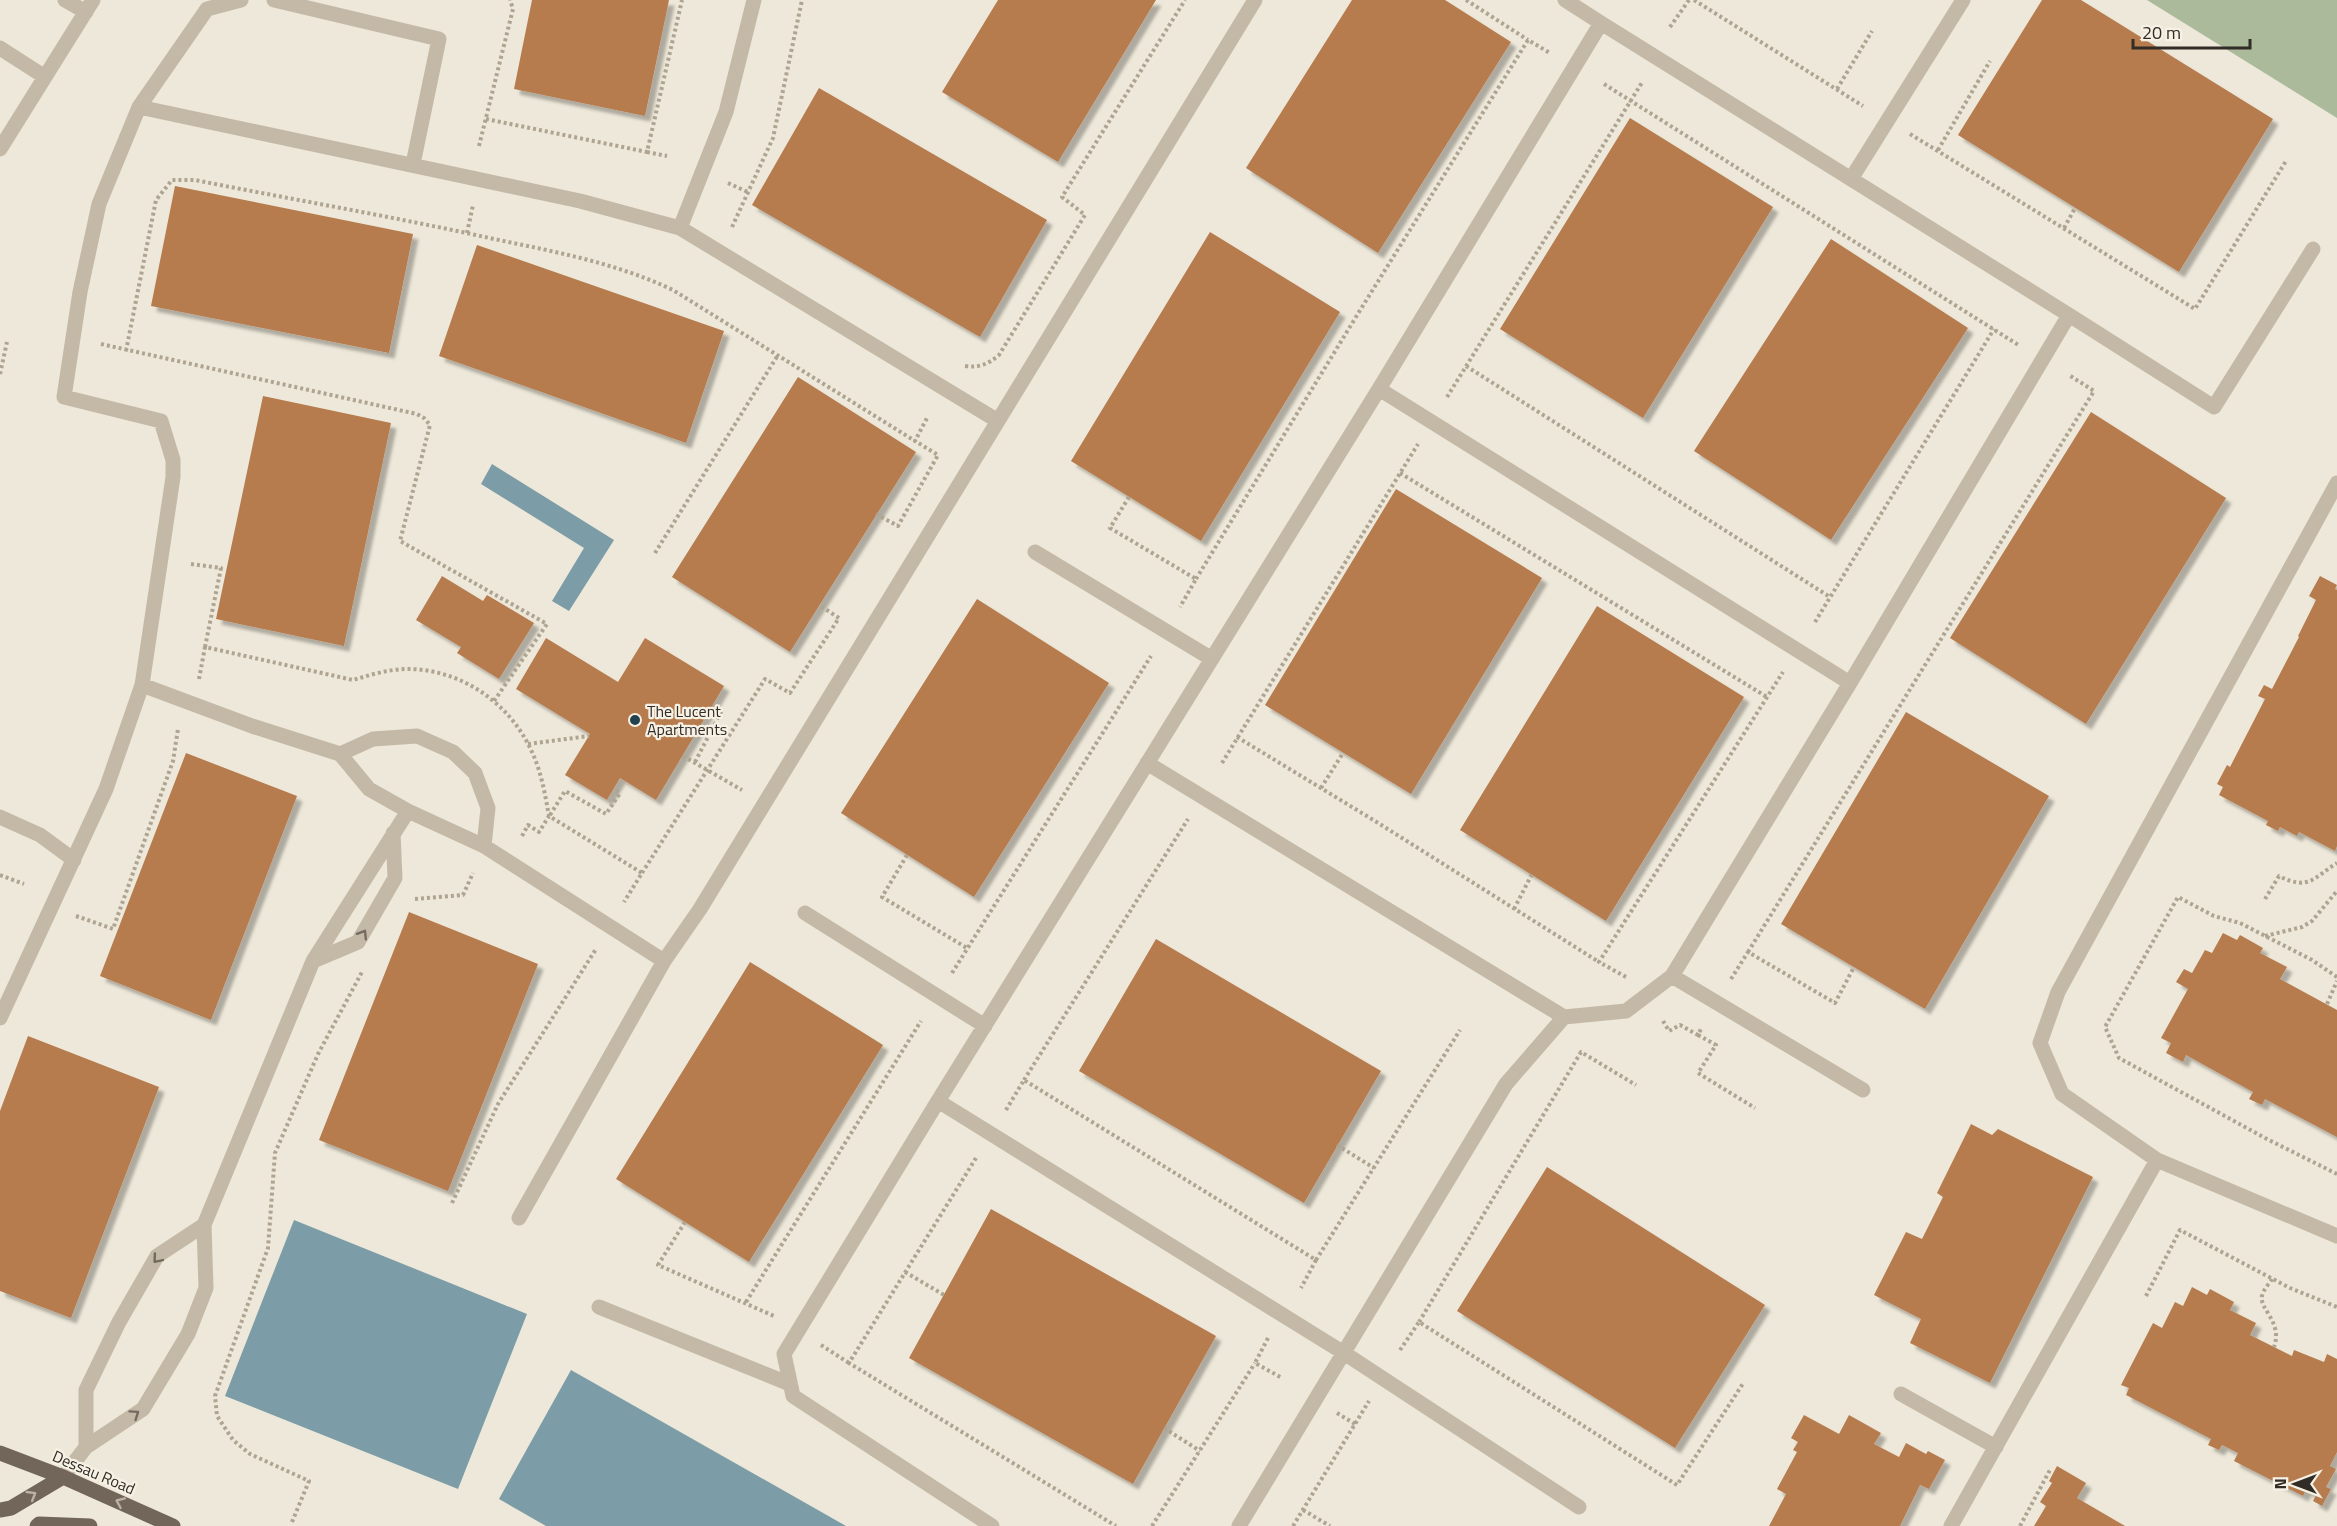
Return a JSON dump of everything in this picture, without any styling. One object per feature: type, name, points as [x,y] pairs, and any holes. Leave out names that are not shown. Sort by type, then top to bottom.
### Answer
[{"type":"main road","name":"Dessau Road","points":[[0,1452],[173,1526]]},
{"type":"main road","points":[[0,1510],[11,1508],[63,1477]]},
{"type":"main road","points":[[37,1526],[39,1524],[90,1526]]},
{"type":"lane","points":[[0,149],[89,6],[65,0]]},
{"type":"lane","points":[[0,1018],[29,951],[106,789],[142,685],[173,477],[173,459],[161,421],[64,397],[80,292],[99,204],[139,107],[207,9],[241,0]]},
{"type":"lane","points":[[274,0],[439,39],[413,164]]},
{"type":"lane","points":[[680,228],[726,112],[754,0]]},
{"type":"lane","points":[[519,1218],[664,961],[700,909],[765,804],[1255,0]]},
{"type":"lane","points":[[1565,0],[2214,407],[2313,249]]},
{"type":"lane","points":[[1851,179],[1963,0]]},
{"type":"lane","points":[[992,1526],[793,1396],[784,1354],[938,1101],[1380,389],[1601,23]]},
{"type":"lane","points":[[0,48],[45,77]]},
{"type":"lane","points":[[139,107],[580,201],[680,228],[998,421]]},
{"type":"lane","points":[[1147,763],[1564,1017],[1626,1011],[1672,976],[2069,315]]},
{"type":"lane","points":[[1380,389],[1850,683]]},
{"type":"lane","points":[[2337,483],[2058,992],[2040,1043],[2062,1094],[2157,1160],[2337,1236]]},
{"type":"lane","points":[[1035,552],[1212,659]]},
{"type":"lane","points":[[142,685],[241,723],[340,754],[369,789],[408,811],[484,846],[664,961]]},
{"type":"lane","points":[[340,754],[373,739],[417,736],[453,752],[475,773],[488,808],[484,846]]},
{"type":"lane","points":[[63,1477],[86,1447],[143,1409],[188,1334],[206,1288],[204,1225],[313,961],[408,811]]},
{"type":"lane","points":[[0,817],[40,835],[74,860]]},
{"type":"lane","points":[[313,961],[358,942],[395,878],[393,833]]},
{"type":"lane","points":[[805,912],[985,1026]]},
{"type":"lane","points":[[1672,976],[1863,1090]]},
{"type":"lane","points":[[1239,1526],[1506,1083],[1564,1017]]},
{"type":"lane","points":[[938,1101],[1344,1353],[1579,1507]]},
{"type":"lane","points":[[1952,1526],[2157,1160]]},
{"type":"lane","points":[[86,1447],[86,1390],[119,1322],[157,1256],[204,1225]]},
{"type":"lane","points":[[599,1307],[790,1384]]},
{"type":"lane","points":[[1901,1394],[1996,1447]]},
{"type":"path","points":[[479,146],[513,9],[510,0]]},
{"type":"path","points":[[647,152],[682,0]]},
{"type":"path","points":[[741,232],[732,226],[750,193],[773,138],[802,0]]},
{"type":"path","points":[[959,365],[975,368],[987,364],[999,355],[1085,214],[1062,197],[1185,0]]},
{"type":"path","points":[[1466,0],[1555,56]]},
{"type":"path","points":[[1670,27],[1691,0],[1863,106]]},
{"type":"path","points":[[1837,90],[1872,31]]},
{"type":"path","points":[[1178,610],[1528,40]]},
{"type":"path","points":[[1938,150],[1990,62]]},
{"type":"path","points":[[1447,397],[1648,74]]},
{"type":"path","points":[[1604,84],[2022,347]]},
{"type":"path","points":[[486,119],[667,156]]},
{"type":"path","points":[[1910,133],[2195,309],[2286,161]]},
{"type":"path","points":[[719,179],[750,193]]},
{"type":"path","points":[[126,351],[156,201],[172,180],[195,180],[602,262],[673,290],[938,455],[898,526],[876,514]]},
{"type":"path","points":[[467,233],[474,204]]},
{"type":"path","points":[[2064,228],[2075,208]]},
{"type":"path","points":[[1815,622],[1994,329]]},
{"type":"path","points":[[0,374],[7,342]]},
{"type":"path","points":[[96,343],[417,414],[424,418],[430,425],[400,541],[547,624],[494,701]]},
{"type":"path","points":[[655,553],[778,355]]},
{"type":"path","points":[[1466,366],[1830,597]]},
{"type":"path","points":[[1731,979],[2094,391],[2069,375]]},
{"type":"path","points":[[915,441],[928,416]]},
{"type":"path","points":[[1222,763],[1418,444]]},
{"type":"path","points":[[1400,473],[1767,697]]},
{"type":"path","points":[[1129,496],[1110,528],[1196,579]]},
{"type":"path","points":[[191,564],[221,568],[199,679]]},
{"type":"path","points":[[624,902],[765,679],[790,693],[839,618],[819,605]]},
{"type":"path","points":[[205,647],[353,680],[377,673],[406,669],[432,671],[466,682],[494,701],[517,724],[528,744],[543,788],[549,816],[642,873]]},
{"type":"path","points":[[950,975],[1150,656]]},
{"type":"path","points":[[1599,962],[1785,669]]},
{"type":"path","points":[[695,762],[723,710],[713,705]]},
{"type":"path","points":[[73,915],[113,929],[173,760],[178,729]]},
{"type":"path","points":[[528,744],[589,736]]},
{"type":"path","points":[[1237,737],[1629,979]]},
{"type":"path","points":[[1321,788],[1343,753]]},
{"type":"path","points":[[683,756],[765,804]]},
{"type":"path","points":[[522,836],[528,825],[539,832],[565,791],[606,814],[620,793],[614,789]]},
{"type":"path","points":[[1006,1110],[1193,811]]},
{"type":"path","points":[[907,855],[882,897],[967,948]]},
{"type":"path","points":[[2265,899],[2279,876],[2291,882],[2305,883],[2314,880],[2337,863]]},
{"type":"path","points":[[410,899],[462,895],[473,873]]},
{"type":"path","points":[[1514,909],[1532,874]]},
{"type":"path","points":[[0,875],[24,885]]},
{"type":"path","points":[[2265,936],[2302,927],[2312,921],[2337,891]]},
{"type":"path","points":[[2327,1004],[2337,979],[2312,960],[2240,923],[2214,916],[2178,897],[2105,1028],[2119,1058],[2265,1138],[2337,1174]]},
{"type":"path","points":[[452,1203],[498,1104],[598,946]]},
{"type":"path","points":[[1748,952],[1835,1003],[1854,968]]},
{"type":"path","points":[[292,1522],[309,1481],[250,1454],[233,1440],[218,1416],[216,1396],[268,1248],[275,1153],[318,1054],[362,972]]},
{"type":"path","points":[[746,1302],[921,1021]]},
{"type":"path","points":[[1663,1021],[1669,1031],[1680,1025],[1716,1045],[1698,1073],[1755,1108]]},
{"type":"path","points":[[1698,1035],[1702,1026]]},
{"type":"path","points":[[1301,1288],[1316,1260],[1460,1030]]},
{"type":"path","points":[[1400,1350],[1581,1052],[1636,1085]]},
{"type":"path","points":[[1024,1080],[1316,1260]]},
{"type":"path","points":[[1337,1145],[1374,1168]]},
{"type":"path","points":[[849,1363],[981,1151]]},
{"type":"path","points":[[685,1222],[658,1265],[746,1302],[775,1317]]},
{"type":"path","points":[[2146,1296],[2180,1230],[2290,1288],[2337,1307]]},
{"type":"path","points":[[906,1272],[944,1295]]},
{"type":"path","points":[[2272,1279],[2262,1295],[2262,1301],[2276,1329],[2278,1337],[2274,1347]]},
{"type":"path","points":[[1419,1322],[1677,1485],[1744,1382]]},
{"type":"path","points":[[1152,1526],[1255,1363],[1273,1330]]},
{"type":"path","points":[[821,1345],[1116,1526]]},
{"type":"path","points":[[1255,1363],[1282,1378]]},
{"type":"path","points":[[1293,1526],[1372,1397]]},
{"type":"path","points":[[1329,1408],[1355,1424]]},
{"type":"path","points":[[1164,1428],[1200,1451]]},
{"type":"path","points":[[2020,1526],[2051,1468]]},
{"type":"path","points":[[1302,1510],[1330,1526]]},
{"type":"green space","points":[[2147,0],[2337,0],[2337,118]]},
{"type":"water","points":[[492,464],[614,540],[569,611],[552,601],[584,548],[481,484]]},
{"type":"water","points":[[294,1220],[527,1314],[458,1489],[225,1396]]},
{"type":"water","points":[[571,1370],[846,1526],[546,1526],[499,1499]]},
{"type":"building","points":[[532,0],[669,0],[645,116],[514,89]]},
{"type":"building","points":[[998,0],[1156,0],[1058,162],[942,92]]},
{"type":"building","points":[[1352,0],[1445,0],[1511,42],[1378,253],[1246,168]]},
{"type":"building","points":[[2042,0],[2081,0],[2273,119],[2179,272],[1958,135]]},
{"type":"building","points":[[819,88],[1047,220],[980,337],[752,205]]},
{"type":"building","points":[[1630,118],[1773,207],[1643,418],[1500,329]]},
{"type":"building","points":[[175,186],[413,234],[389,353],[151,306]]},
{"type":"building","points":[[1210,232],[1340,312],[1201,541],[1071,461]]},
{"type":"building","points":[[1831,239],[1968,328],[1831,540],[1694,451]]},
{"type":"building","points":[[477,245],[724,331],[686,443],[439,356]]},
{"type":"building","points":[[798,377],[916,452],[790,652],[672,577]]},
{"type":"building","points":[[263,396],[391,423],[344,646],[216,619]]},
{"type":"building","points":[[2091,412],[2226,498],[2086,724],[1950,638]]},
{"type":"building","points":[[1396,489],[1542,578],[1411,794],[1265,705]]},
{"type":"building","points":[[442,576],[483,601],[487,595],[534,623],[499,679],[457,653],[461,647],[416,620]]},
{"type":"building","points":[[2320,576],[2337,585],[2335,589],[2337,590],[2337,846],[2335,851],[2299,832],[2297,836],[2280,827],[2278,831],[2266,825],[2268,821],[2219,795],[2223,787],[2217,784],[2227,765],[2230,767],[2265,699],[2258,696],[2264,685],[2272,689],[2299,637],[2316,600],[2309,596]]},
{"type":"building","points":[[977,599],[1109,683],[974,897],[841,813]]},
{"type":"building","points":[[1597,606],[1744,697],[1606,921],[1460,830]]},
{"type":"building","name":"The Lucent Apartments","points":[[546,638],[618,682],[645,638],[724,686],[656,800],[620,778],[607,800],[565,775],[590,734],[516,689]]},
{"type":"building","points":[[1906,712],[2049,796],[1925,1009],[1781,924]]},
{"type":"building","points":[[186,753],[297,796],[211,1020],[100,976]]},
{"type":"building","points":[[409,912],[538,964],[448,1191],[319,1140]]},
{"type":"building","points":[[2223,933],[2237,940],[2240,935],[2263,948],[2260,953],[2287,967],[2280,979],[2337,1010],[2337,1137],[2265,1099],[2262,1105],[2249,1099],[2253,1092],[2186,1055],[2183,1062],[2166,1053],[2171,1043],[2161,1038],[2188,989],[2176,982],[2184,969],[2192,973],[2205,950],[2212,953]]},
{"type":"building","points":[[1156,939],[1381,1071],[1304,1203],[1079,1071]]},
{"type":"building","points":[[750,962],[883,1045],[749,1262],[616,1179]]},
{"type":"building","points":[[28,1036],[159,1087],[71,1318],[0,1291],[0,1111]]},
{"type":"building","points":[[1971,1124],[1992,1135],[1998,1129],[2093,1177],[1990,1383],[1910,1343],[1921,1319],[1874,1295],[1906,1232],[1922,1239],[1943,1197],[1937,1193]]},
{"type":"building","points":[[1547,1167],[1765,1305],[1675,1448],[1457,1311]]},
{"type":"building","points":[[991,1209],[1216,1336],[1133,1484],[909,1358]]},
{"type":"building","points":[[2192,1287],[2207,1295],[2210,1289],[2234,1302],[2230,1310],[2256,1323],[2250,1335],[2292,1356],[2294,1350],[2324,1362],[2327,1354],[2337,1359],[2337,1452],[2330,1466],[2336,1469],[2326,1487],[2331,1489],[2322,1506],[2313,1501],[2316,1495],[2306,1490],[2303,1496],[2234,1461],[2238,1453],[2222,1445],[2219,1450],[2208,1445],[2211,1439],[2126,1395],[2129,1388],[2121,1385],[2153,1323],[2162,1328],[2175,1302],[2183,1306]]},
{"type":"building","points":[[1804,1415],[1839,1434],[1849,1415],[1881,1433],[1874,1444],[1899,1457],[1906,1443],[1926,1454],[1928,1451],[1945,1460],[1929,1489],[1920,1485],[1900,1526],[1769,1526],[1786,1494],[1777,1489],[1797,1452],[1793,1450],[1798,1442],[1791,1438]]},
{"type":"building","points":[[2057,1466],[2086,1483],[2077,1498],[2125,1526],[2034,1526],[2046,1506],[2040,1502],[2052,1483],[2049,1481]]},
{"type":"place","name":"The Lucent Apartments","points":[[635,720]]}]
